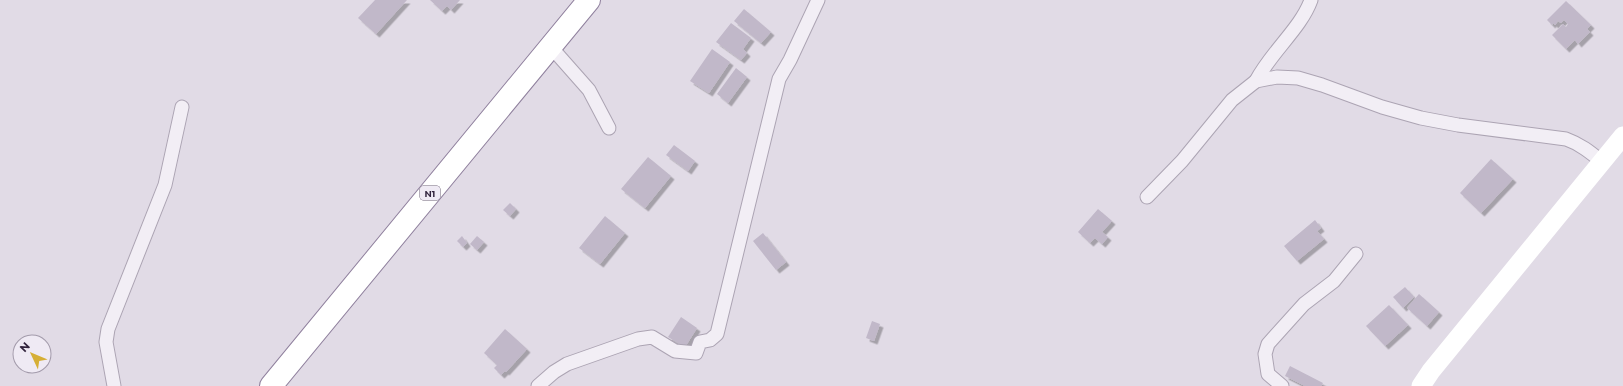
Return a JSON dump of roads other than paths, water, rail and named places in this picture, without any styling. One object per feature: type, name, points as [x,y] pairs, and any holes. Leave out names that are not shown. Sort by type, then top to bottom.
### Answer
[{"type":"highway","name":"N1","points":[[271,386],[589,0]]},
{"type":"street","points":[[538,386],[554,372],[567,364],[638,339],[652,337],[675,351],[696,353],[700,342],[710,340],[717,334],[779,79],[790,60],[818,0]]},
{"type":"street","points":[[1147,197],[1182,161],[1232,100],[1256,81],[1264,66],[1300,21],[1312,0]]},
{"type":"street","points":[[551,47],[589,90],[609,128]]},
{"type":"street","points":[[1256,81],[1277,77],[1298,78],[1322,85],[1382,108],[1414,117],[1458,125],[1566,140],[1576,143],[1601,161]]},
{"type":"street","points":[[114,386],[106,342],[108,329],[165,185],[182,107]]},
{"type":"street","points":[[1421,386],[1431,371],[1601,161],[1623,136]]},
{"type":"street","points":[[1282,386],[1268,374],[1265,365],[1265,354],[1268,344],[1304,304],[1334,281],[1356,254]]}]
